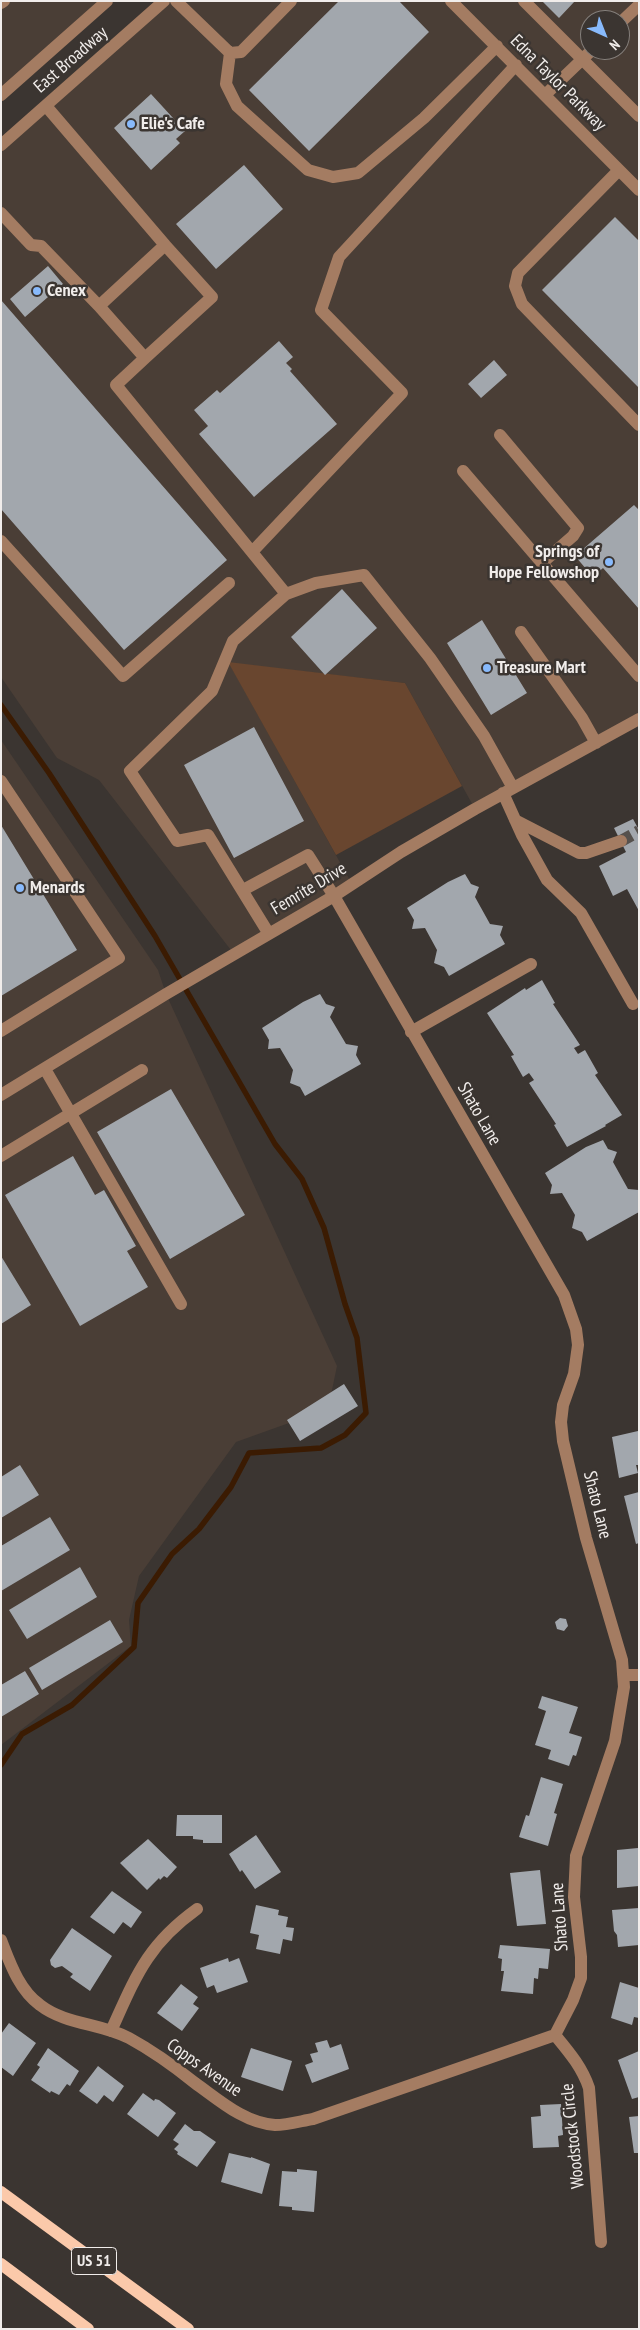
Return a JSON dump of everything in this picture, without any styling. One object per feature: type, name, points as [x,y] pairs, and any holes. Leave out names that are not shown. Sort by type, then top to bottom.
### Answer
[{"type":"main road","name":"US 51","points":[[1,2192],[188,2329]]},
{"type":"main road","points":[[1,2264],[88,2329]]},
{"type":"street","name":"East Broadway","points":[[1,95],[108,1]]},
{"type":"street","name":"East Broadway","points":[[1,145],[164,1]]},
{"type":"street","points":[[176,1],[230,53],[241,52],[291,1]]},
{"type":"street","name":"Edna Taylor Parkway","points":[[451,1],[639,190]]},
{"type":"street","points":[[524,1],[580,57]]},
{"type":"street","points":[[230,53],[226,84],[237,106],[308,170],[334,177],[358,173],[424,118],[497,46]]},
{"type":"street","points":[[545,95],[581,60]]},
{"type":"street","points":[[583,60],[639,116]]},
{"type":"street","points":[[252,552],[402,393],[321,310],[339,256],[516,65]]},
{"type":"street","points":[[46,106],[212,297],[116,385],[286,594]]},
{"type":"street","points":[[619,170],[518,273],[515,286],[522,304],[639,425]]},
{"type":"street","points":[[1,213],[31,245],[41,246],[99,306],[145,358]]},
{"type":"street","points":[[99,306],[165,245]]},
{"type":"street","points":[[500,435],[578,528],[573,536],[542,563]]},
{"type":"street","points":[[463,471],[639,676]]},
{"type":"street","points":[[1,541],[123,676],[229,583]]},
{"type":"street","points":[[269,934],[208,835],[177,841],[130,771],[212,691],[233,641],[286,594],[316,583],[364,575],[430,658],[484,736],[508,790],[515,820],[547,880],[581,913],[633,1004]]},
{"type":"street","points":[[520,632],[582,718],[596,743]]},
{"type":"street","name":"Femrite Drive","points":[[1,1095],[172,990],[334,896],[401,852],[508,790],[639,719]]},
{"type":"street","points":[[1,781],[119,958],[1,1031]]},
{"type":"street","points":[[515,820],[579,853],[586,853],[620,840]]},
{"type":"street","name":"Shato Lane","points":[[243,890],[308,855],[334,896],[564,1295],[576,1329],[577,1357],[574,1374],[563,1405],[561,1422],[563,1441],[586,1538],[622,1660],[623,1700],[614,1741],[576,1856],[574,1897],[581,1956],[581,1978],[573,2000],[555,2035]]},
{"type":"street","points":[[412,1032],[531,964]]},
{"type":"street","points":[[45,1069],[180,1304]]},
{"type":"street","points":[[1,1156],[142,1070]]},
{"type":"street","points":[[623,1675],[639,1675]]},
{"type":"street","points":[[111,2030],[138,1971],[149,1955],[171,1929],[198,1909]]},
{"type":"street","name":"Copps Avenue","points":[[1,1940],[15,1975],[38,2004],[67,2019],[111,2030],[129,2038],[194,2082],[218,2101],[241,2114],[263,2123],[276,2125],[313,2119],[555,2035]]},
{"type":"street","name":"Woodstock Circle","points":[[555,2035],[578,2063],[588,2088],[601,2242]]},
{"type":"shaded area","points":[[1,1],[107,1],[1,95]]},
{"type":"shaded area","points":[[164,1],[639,1],[639,719],[475,809],[405,683],[229,663],[352,884],[234,954],[99,780],[57,758],[1,677],[1,145]]},
{"type":"shaded area","points":[[228,662],[405,683],[462,786],[336,855]]},
{"type":"shaded area","points":[[1,740],[158,970],[166,994],[337,1366],[328,1409],[236,1442],[139,1576],[129,1620],[131,1646],[1,1745]]},
{"type":"building","points":[[339,1],[399,1],[429,32],[309,151],[249,90]]},
{"type":"building","points":[[542,1],[575,1],[559,18]]},
{"type":"building","points":[[151,94],[185,131],[176,139],[180,143],[151,170],[114,128]]},
{"type":"building","points":[[244,165],[283,209],[216,269],[176,224]]},
{"type":"building","points":[[615,217],[639,241],[639,388],[542,290]]},
{"type":"building","name":"Cenex","points":[[48,266],[63,284],[25,317],[10,299]]},
{"type":"building","points":[[1,300],[227,560],[124,650],[1,509]]},
{"type":"building","points":[[279,341],[293,357],[286,363],[292,369],[290,371],[337,424],[254,497],[199,434],[208,426],[194,410],[217,390],[220,393]]},
{"type":"building","points":[[494,360],[507,375],[481,398],[468,384]]},
{"type":"building","name":"Springs of Hope Fellowshop","points":[[634,505],[639,510],[639,609],[603,568],[593,577],[575,556]]},
{"type":"building","points":[[342,589],[377,628],[325,675],[291,637]]},
{"type":"building","name":"Treasure Mart","points":[[482,620],[527,693],[491,715],[447,643]]},
{"type":"building","points":[[254,727],[304,821],[234,858],[184,765]]},
{"type":"building","points":[[633,819],[639,830],[639,911],[627,889],[613,896],[599,866],[626,852],[614,828]]},
{"type":"building","name":"Menards","points":[[1,825],[77,950],[1,996]]},
{"type":"building","points":[[465,874],[471,884],[479,887],[475,897],[490,924],[503,926],[500,935],[505,944],[449,976],[444,967],[434,963],[437,950],[425,928],[412,929],[414,920],[407,908],[448,882]]},
{"type":"building","points":[[542,980],[555,1003],[553,1004],[580,1045],[574,1048],[578,1054],[585,1050],[598,1073],[595,1075],[622,1115],[567,1147],[554,1125],[556,1124],[529,1083],[534,1080],[529,1073],[523,1077],[511,1056],[514,1055],[487,1013],[525,988],[526,990]]},
{"type":"building","points":[[320,994],[326,1004],[335,1007],[330,1017],[346,1044],[358,1046],[356,1055],[361,1064],[305,1096],[300,1087],[290,1083],[293,1070],[280,1048],[268,1049],[269,1040],[262,1028],[303,1002]]},
{"type":"building","points":[[171,1089],[245,1215],[170,1259],[97,1132]]},
{"type":"building","points":[[603,1140],[608,1149],[617,1152],[613,1162],[628,1189],[639,1190],[639,1212],[587,1241],[582,1232],[572,1228],[575,1215],[562,1193],[550,1194],[552,1185],[545,1173],[586,1147]]},
{"type":"building","points":[[73,1156],[95,1195],[104,1190],[136,1246],[127,1251],[148,1287],[80,1326],[5,1195]]},
{"type":"building","points":[[1,1256],[31,1305],[1,1324]]},
{"type":"building","points":[[344,1384],[358,1406],[300,1441],[287,1420]]},
{"type":"building","points":[[638,1431],[639,1465],[636,1465],[638,1473],[619,1478],[612,1437]]},
{"type":"building","points":[[20,1465],[39,1495],[1,1518],[1,1477]]},
{"type":"building","points":[[639,1492],[639,1543],[636,1544],[624,1496]]},
{"type":"building","points":[[50,1517],[70,1550],[1,1591],[1,1546]]},
{"type":"building","points":[[80,1567],[97,1597],[27,1639],[9,1610]]},
{"type":"building","points":[[560,1618],[566,1619],[568,1626],[564,1631],[557,1629],[555,1622]]},
{"type":"building","points":[[110,1620],[123,1642],[42,1690],[29,1668]]},
{"type":"building","points":[[25,1671],[39,1694],[1,1717],[1,1685]]},
{"type":"building","points":[[542,1696],[578,1707],[569,1733],[582,1737],[576,1756],[573,1755],[569,1766],[548,1759],[551,1750],[535,1745],[546,1711],[538,1708]]},
{"type":"building","points":[[541,1777],[563,1784],[554,1813],[557,1814],[548,1846],[519,1837],[526,1815],[529,1816]]},
{"type":"building","points":[[177,1815],[222,1815],[222,1843],[203,1843],[203,1840],[193,1839],[193,1836],[176,1836]]},
{"type":"building","points":[[256,1835],[281,1872],[255,1889],[242,1870],[240,1872],[229,1854]]},
{"type":"building","points":[[148,1839],[177,1867],[167,1878],[164,1876],[160,1880],[159,1878],[147,1890],[120,1863]]},
{"type":"building","points":[[638,1848],[639,1886],[617,1888],[617,1850]]},
{"type":"building","points":[[540,1870],[546,1924],[517,1926],[510,1873]]},
{"type":"building","points":[[112,1891],[142,1912],[131,1928],[123,1922],[114,1934],[90,1917]]},
{"type":"building","points":[[256,1905],[279,1910],[278,1915],[288,1917],[286,1927],[294,1928],[292,1941],[283,1939],[280,1954],[256,1949],[259,1935],[250,1933]]},
{"type":"building","points":[[639,1908],[639,1945],[618,1947],[612,1910]]},
{"type":"building","points":[[72,1928],[112,1956],[90,1991],[70,1977],[73,1974],[62,1966],[55,1968],[51,1965],[50,1960]]},
{"type":"building","points":[[500,1945],[550,1949],[548,1969],[539,1968],[538,1979],[534,1978],[533,1994],[501,1991],[504,1971],[501,1971],[502,1959],[498,1958]]},
{"type":"building","points":[[228,1958],[229,1962],[239,1958],[248,1982],[217,1993],[214,1985],[207,1988],[200,1968]]},
{"type":"building","points":[[620,1982],[639,1988],[639,2018],[634,2017],[632,2025],[611,2018]]},
{"type":"building","points":[[181,1984],[198,1997],[193,2004],[199,2008],[182,2031],[157,2013]]},
{"type":"building","points":[[9,2023],[36,2043],[13,2076],[1,2067],[1,2034]]},
{"type":"building","points":[[327,2040],[330,2048],[341,2044],[349,2069],[312,2083],[305,2065],[313,2062],[310,2054],[318,2052],[315,2043]]},
{"type":"building","points":[[48,2048],[79,2071],[70,2086],[67,2084],[59,2095],[51,2091],[50,2093],[31,2080],[40,2067],[37,2065]]},
{"type":"building","points":[[251,2048],[292,2061],[283,2091],[241,2077]]},
{"type":"building","points":[[639,2051],[639,2097],[632,2099],[618,2060]]},
{"type":"building","points":[[98,2066],[124,2086],[113,2102],[104,2095],[97,2104],[79,2091]]},
{"type":"building","points":[[143,2093],[154,2101],[155,2099],[159,2100],[176,2113],[158,2137],[127,2114]]},
{"type":"building","points":[[561,2104],[563,2135],[558,2136],[559,2147],[533,2148],[531,2117],[541,2116],[540,2105]]},
{"type":"building","points":[[639,2116],[639,2153],[634,2153],[629,2117]]},
{"type":"building","points":[[185,2124],[194,2131],[200,2131],[216,2142],[197,2167],[177,2154],[178,2152],[174,2149],[179,2144],[173,2140]]},
{"type":"building","points":[[229,2153],[251,2157],[270,2164],[262,2194],[221,2182]]},
{"type":"building","points":[[297,2169],[317,2171],[314,2212],[292,2210],[292,2207],[279,2206],[282,2171],[297,2172]]},
{"type":"waterway","points":[[1,705],[49,773],[155,936],[275,1144],[302,1179],[324,1228],[345,1304],[357,1338],[366,1413],[345,1435],[321,1448],[249,1453],[231,1487],[199,1529],[172,1554],[138,1603],[134,1647],[72,1705],[22,1734],[1,1765]]},
{"type":"tunnel","points":[[621,841],[639,831]]},
{"type":"place","name":"Elie's Cafe","points":[[131,124]]},
{"type":"place","name":"Cenex","points":[[37,291]]},
{"type":"place","name":"Springs of Hope Fellowshop","points":[[609,562]]},
{"type":"place","name":"Treasure Mart","points":[[487,668]]},
{"type":"place","name":"Menards","points":[[20,888]]}]
